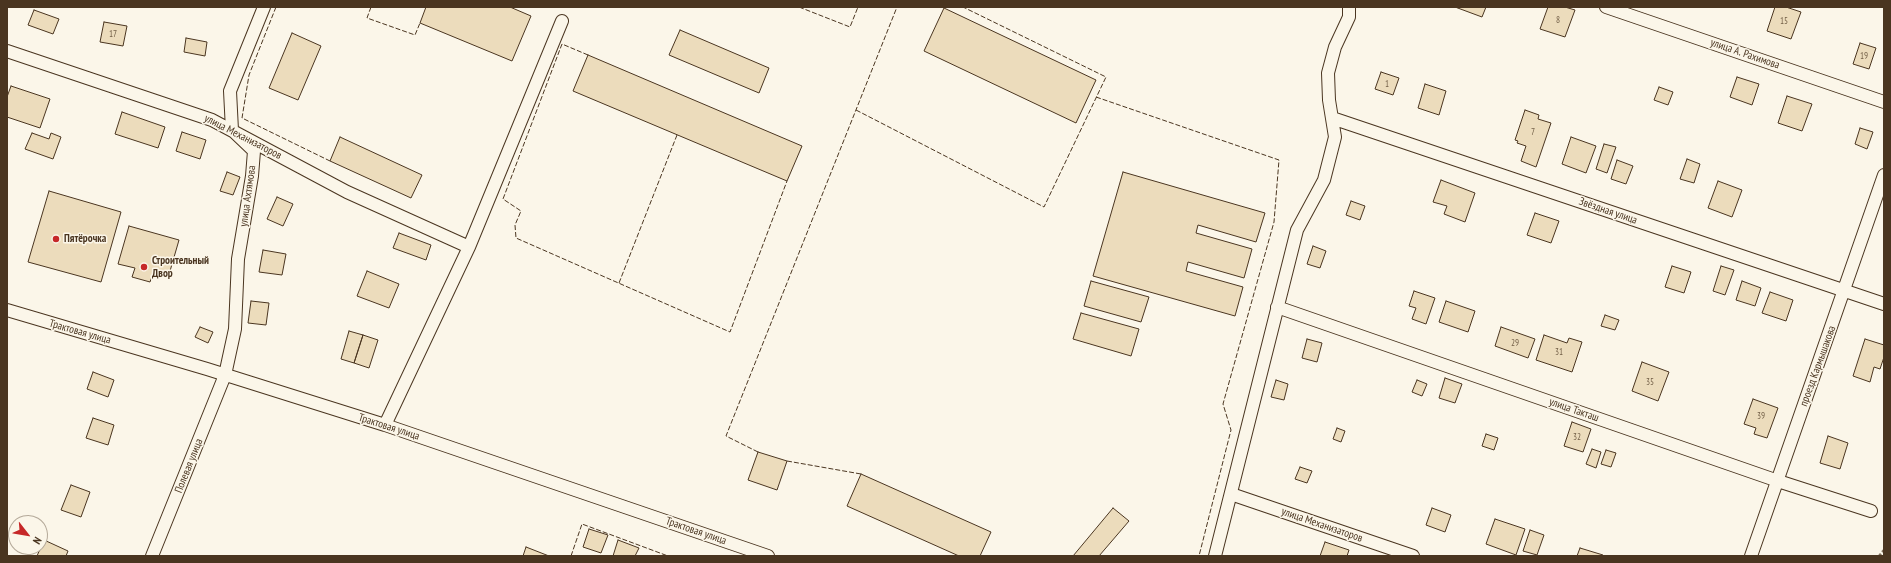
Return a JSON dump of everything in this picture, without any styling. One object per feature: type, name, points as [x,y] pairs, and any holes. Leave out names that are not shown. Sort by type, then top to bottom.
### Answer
[{"type":"street","points":[[232,130],[230,91],[264,7]]},
{"type":"street","points":[[1215,556],[1297,230],[1324,180],[1335,137],[1328,73],[1335,47],[1349,17],[1349,7]]},
{"type":"street","name":"улица А. Рахимова","points":[[1606,7],[1884,102]]},
{"type":"street","points":[[385,425],[469,247],[562,21]]},
{"type":"street","name":"улица Механизаторов","points":[[7,51],[212,120],[347,192],[469,247]]},
{"type":"street","name":"Звёздная улица","points":[[1332,118],[1884,304]]},
{"type":"street","name":"улица Ахтямова","points":[[225,375],[235,330],[238,259],[252,176],[254,151],[232,130]]},
{"type":"street","name":"проезд Кармышакова","points":[[1751,556],[1884,176]]},
{"type":"street","name":"улица Такташ","points":[[1278,307],[1778,481],[1871,511]]},
{"type":"street","name":"Трактовая улица","points":[[7,310],[225,375],[385,425],[768,556]]},
{"type":"street","name":"Полевая улица","points":[[152,556],[225,375]]},
{"type":"street","name":"улица Механизаторов","points":[[1230,494],[1413,556]]},
{"type":"path","points":[[1880,556],[1884,550]]},
{"type":"building","points":[[426,7],[510,7],[531,16],[512,61],[420,23]]},
{"type":"building","points":[[1455,7],[1486,7],[1482,17]]},
{"type":"building","points":[[1548,7],[1565,7],[1575,10],[1565,37],[1540,29]]},
{"type":"building","points":[[1775,7],[1786,7],[1801,12],[1791,39],[1767,31]]},
{"type":"building","points":[[944,8],[1096,80],[1076,123],[924,51]]},
{"type":"building","points":[[34,10],[59,19],[53,34],[28,25]]},
{"type":"building","points":[[104,22],[127,26],[123,46],[100,42]]},
{"type":"building","points":[[680,30],[769,68],[759,93],[669,55]]},
{"type":"building","points":[[292,33],[321,46],[298,100],[269,88]]},
{"type":"building","points":[[186,38],[207,42],[205,56],[184,52]]},
{"type":"building","points":[[1860,43],[1876,48],[1869,69],[1853,64]]},
{"type":"building","points":[[588,55],[802,146],[787,181],[573,91]]},
{"type":"building","points":[[1381,72],[1399,78],[1393,95],[1375,89]]},
{"type":"building","points":[[1737,77],[1759,84],[1752,105],[1730,97]]},
{"type":"building","points":[[1425,84],[1446,91],[1439,115],[1418,108]]},
{"type":"building","points":[[11,86],[50,99],[40,128],[7,117],[7,97]]},
{"type":"building","points":[[1659,87],[1673,92],[1668,105],[1654,100]]},
{"type":"building","points":[[1787,96],[1812,104],[1802,131],[1778,123]]},
{"type":"building","points":[[1525,110],[1539,115],[1538,119],[1551,123],[1536,167],[1521,161],[1526,146],[1517,143],[1518,141],[1515,140]]},
{"type":"building","points":[[122,112],[165,127],[158,148],[115,134]]},
{"type":"building","points":[[1860,128],[1873,132],[1867,149],[1855,144]]},
{"type":"building","points":[[182,132],[206,140],[200,159],[176,151]]},
{"type":"building","points":[[32,133],[49,139],[51,133],[61,137],[53,159],[25,149]]},
{"type":"building","points":[[340,137],[422,175],[411,198],[330,161]]},
{"type":"building","points":[[1571,137],[1596,146],[1586,173],[1562,164]]},
{"type":"building","points":[[1604,144],[1616,147],[1607,173],[1596,169]]},
{"type":"building","points":[[1687,159],[1700,164],[1694,183],[1680,179]]},
{"type":"building","points":[[1617,160],[1633,166],[1626,184],[1611,179]]},
{"type":"building","points":[[227,172],[240,177],[233,195],[220,191]]},
{"type":"building","points":[[1123,172],[1265,213],[1256,242],[1198,225],[1196,233],[1252,249],[1244,278],[1188,262],[1186,271],[1243,287],[1235,316],[1093,276]]},
{"type":"building","points":[[1441,180],[1475,193],[1465,222],[1444,214],[1447,206],[1433,202]]},
{"type":"building","points":[[1718,181],[1742,190],[1732,217],[1708,208]]},
{"type":"building","points":[[49,191],[121,212],[101,282],[28,262]]},
{"type":"building","points":[[277,197],[293,204],[283,226],[267,219]]},
{"type":"building","points":[[1351,201],[1365,206],[1360,220],[1346,215]]},
{"type":"building","points":[[1535,213],[1559,221],[1551,243],[1527,235]]},
{"type":"building","points":[[129,226],[179,240],[168,278],[153,273],[150,282],[132,277],[135,268],[118,264]]},
{"type":"building","points":[[399,233],[431,245],[426,260],[393,248]]},
{"type":"building","points":[[1313,246],[1326,251],[1320,268],[1307,264]]},
{"type":"building","points":[[263,250],[286,254],[282,275],[259,272]]},
{"type":"building","points":[[1672,266],[1691,272],[1684,293],[1665,287]]},
{"type":"building","points":[[1721,266],[1734,270],[1725,295],[1713,291]]},
{"type":"building","points":[[367,271],[399,284],[389,308],[357,296]]},
{"type":"building","points":[[1091,281],[1149,297],[1141,322],[1084,306]]},
{"type":"building","points":[[1742,281],[1761,288],[1755,306],[1736,300]]},
{"type":"building","points":[[1414,291],[1435,298],[1426,324],[1412,319],[1416,308],[1409,306]]},
{"type":"building","points":[[1770,292],[1793,300],[1786,321],[1762,313]]},
{"type":"building","points":[[251,301],[269,303],[266,325],[248,323]]},
{"type":"building","points":[[1446,301],[1475,311],[1468,332],[1439,322]]},
{"type":"building","points":[[1081,313],[1139,329],[1131,356],[1073,339]]},
{"type":"building","points":[[1605,315],[1619,320],[1615,330],[1601,326]]},
{"type":"building","points":[[200,327],[213,332],[208,343],[195,337]]},
{"type":"building","points":[[1501,327],[1535,339],[1528,358],[1495,346]]},
{"type":"building","points":[[349,331],[363,335],[354,363],[341,359]]},
{"type":"building","points":[[363,335],[378,340],[369,368],[354,363]]},
{"type":"building","points":[[1544,335],[1567,343],[1569,338],[1582,342],[1572,372],[1536,360]]},
{"type":"building","points":[[1307,339],[1322,343],[1317,362],[1302,358]]},
{"type":"building","points":[[1865,339],[1884,345],[1884,357],[1880,369],[1874,367],[1870,382],[1853,376]]},
{"type":"building","points":[[1642,362],[1669,372],[1658,401],[1632,391]]},
{"type":"building","points":[[93,372],[114,380],[108,397],[87,389]]},
{"type":"building","points":[[1445,378],[1462,384],[1455,403],[1439,398]]},
{"type":"building","points":[[1276,380],[1288,384],[1284,400],[1271,397]]},
{"type":"building","points":[[1417,380],[1427,384],[1422,396],[1412,392]]},
{"type":"building","points":[[1753,399],[1778,408],[1767,438],[1754,434],[1756,428],[1744,424]]},
{"type":"building","points":[[93,418],[114,425],[108,445],[86,438]]},
{"type":"building","points":[[1572,422],[1591,429],[1583,452],[1564,446]]},
{"type":"building","points":[[1337,428],[1345,431],[1341,442],[1333,439]]},
{"type":"building","points":[[1486,434],[1498,438],[1494,450],[1482,446]]},
{"type":"building","points":[[1828,436],[1848,443],[1840,469],[1820,463]]},
{"type":"building","points":[[1592,449],[1601,452],[1596,468],[1586,464]]},
{"type":"building","points":[[1606,450],[1616,453],[1611,467],[1601,464]]},
{"type":"building","points":[[758,452],[787,461],[777,490],[748,480]]},
{"type":"building","points":[[1300,467],[1312,471],[1307,483],[1295,479]]},
{"type":"building","points":[[861,474],[991,532],[980,556],[959,556],[847,506]]},
{"type":"building","points":[[71,485],[90,492],[81,517],[61,510]]},
{"type":"building","points":[[1113,508],[1129,521],[1099,556],[1073,556]]},
{"type":"building","points":[[1432,508],[1451,515],[1445,532],[1426,525]]},
{"type":"building","points":[[1495,519],[1525,529],[1516,555],[1486,544]]},
{"type":"building","points":[[589,529],[608,535],[601,553],[583,547]]},
{"type":"building","points":[[1530,530],[1544,535],[1537,555],[1523,551]]},
{"type":"building","points":[[618,540],[639,548],[635,556],[613,556]]},
{"type":"building","points":[[48,542],[68,551],[66,556],[37,556],[48,555]]},
{"type":"building","points":[[1325,542],[1349,550],[1347,556],[1320,556]]},
{"type":"building","points":[[526,547],[549,556],[523,556]]},
{"type":"building","points":[[1580,548],[1603,555],[1603,556],[1577,556]]},
{"type":"fence","points":[[276,7],[249,75],[242,118],[330,161]]},
{"type":"fence","points":[[371,7],[367,18],[415,35],[420,23]]},
{"type":"fence","points":[[799,7],[850,27],[858,7]]},
{"type":"fence","points":[[758,452],[726,436],[897,7]]},
{"type":"fence","points":[[856,110],[1044,207],[1106,77],[963,7]]},
{"type":"fence","points":[[588,55],[562,44],[503,199],[521,211],[515,225],[516,238],[730,332],[787,181]]},
{"type":"fence","points":[[1096,97],[1279,160],[1274,222],[1223,404],[1231,430],[1199,556]]},
{"type":"fence","points":[[619,283],[677,135]]},
{"type":"fence","points":[[787,461],[861,474]]},
{"type":"fence","points":[[571,556],[582,524],[668,556]]},
{"type":"place","name":"Пятёрочка","points":[[56,239]]},
{"type":"place","name":"Строительный Двор","points":[[144,267]]}]
